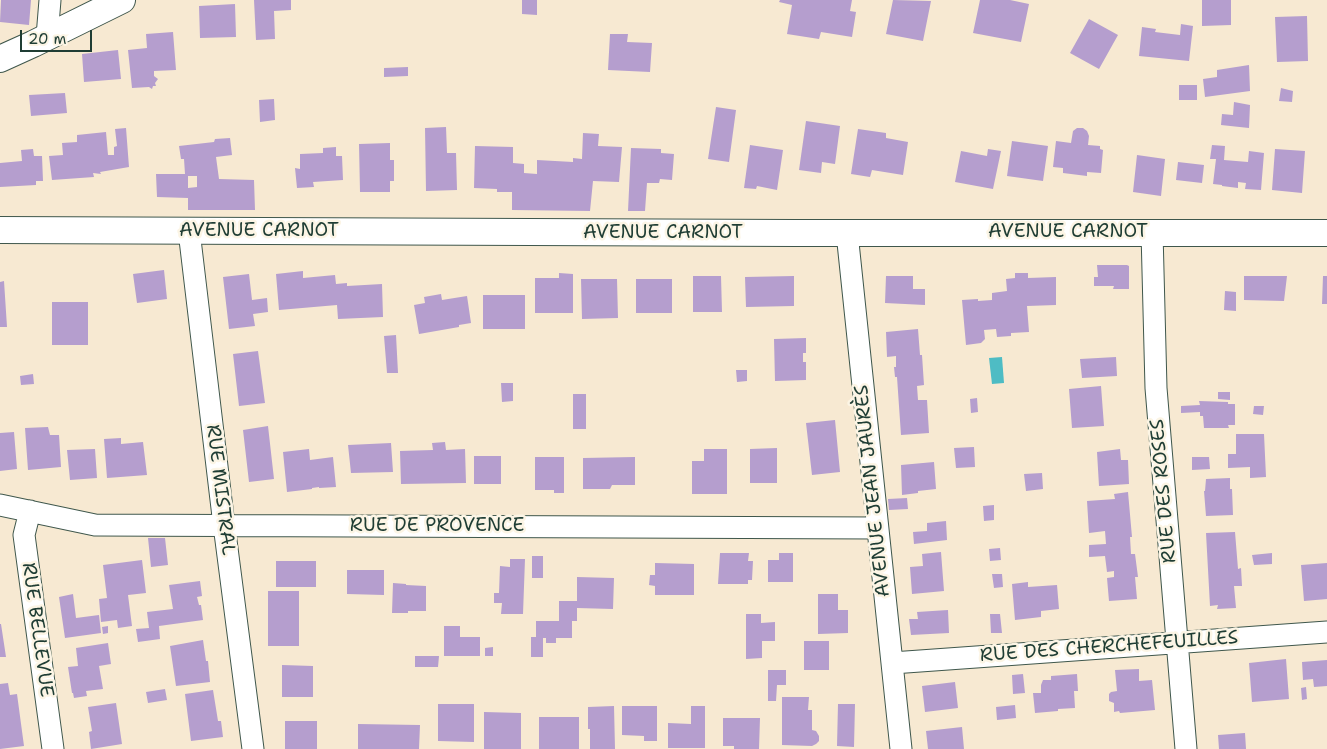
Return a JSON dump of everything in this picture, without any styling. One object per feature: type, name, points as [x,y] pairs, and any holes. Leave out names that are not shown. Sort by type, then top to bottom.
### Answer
[{"type":"street","points":[[47,37],[50,0]]},
{"type":"street","points":[[0,58],[122,0]]},
{"type":"street","name":"AVENUE CARNOT","points":[[0,230],[1327,233]]},
{"type":"street","name":"RUE MISTRAL","points":[[189,231],[224,525],[254,749]]},
{"type":"street","name":"RUE DES ROSES","points":[[1152,232],[1156,388],[1186,749]]},
{"type":"street","name":"AVENUE JEAN JAURÈS","points":[[847,233],[901,749]]},
{"type":"street","name":"RUE DE PROVENCE","points":[[0,505],[95,525],[877,528]]},
{"type":"street","name":"RUE BELLEVUE","points":[[30,512],[24,535],[53,749]]},
{"type":"street","name":"RUE DES CHERCHEFEUILLES","points":[[892,663],[1327,632]]},
{"type":"water","points":[[1002,357],[1004,383],[992,384],[989,358]]},
{"type":"building","points":[[1,0],[31,0],[29,25],[0,22]]},
{"type":"building","points":[[254,0],[291,0],[291,10],[274,11],[275,39],[256,40]]},
{"type":"building","points":[[522,0],[537,0],[537,15],[522,14]]},
{"type":"building","points":[[780,0],[852,0],[850,11],[856,12],[852,37],[821,32],[819,39],[787,34],[792,5],[779,2]]},
{"type":"building","points":[[893,0],[931,1],[923,41],[886,34]]},
{"type":"building","points":[[980,0],[1010,0],[1029,4],[1021,42],[973,33]]},
{"type":"building","points":[[1202,0],[1231,0],[1231,25],[1202,26]]},
{"type":"building","points":[[235,4],[236,37],[200,38],[199,6]]},
{"type":"building","points":[[1307,16],[1308,61],[1277,62],[1275,17]]},
{"type":"building","points":[[1089,19],[1118,35],[1099,69],[1070,53]]},
{"type":"building","points":[[1181,24],[1193,26],[1189,61],[1139,56],[1142,27],[1156,29],[1155,32],[1180,35]]},
{"type":"building","points":[[173,32],[176,70],[154,71],[154,76],[158,79],[155,83],[156,86],[153,86],[152,89],[149,87],[132,88],[128,50],[147,48],[146,34]]},
{"type":"building","points":[[610,34],[628,34],[627,42],[652,43],[650,72],[608,70]]},
{"type":"building","points":[[118,50],[121,79],[84,82],[82,54]]},
{"type":"building","points":[[1249,65],[1250,91],[1205,97],[1203,79],[1217,77],[1217,70]]},
{"type":"building","points":[[408,67],[408,76],[384,77],[384,68]]},
{"type":"building","points":[[1179,85],[1197,85],[1197,100],[1179,100]]},
{"type":"building","points":[[1281,88],[1293,91],[1292,102],[1279,101]]},
{"type":"building","points":[[65,93],[67,113],[31,116],[29,95]]},
{"type":"building","points":[[274,99],[275,120],[260,122],[259,100]]},
{"type":"building","points":[[1234,102],[1250,105],[1249,128],[1221,125],[1222,114],[1233,115]]},
{"type":"building","points":[[716,107],[736,110],[729,162],[708,159]]},
{"type":"building","points":[[806,121],[840,126],[835,164],[822,162],[821,173],[799,170]]},
{"type":"building","points":[[446,127],[447,153],[456,153],[457,190],[426,191],[425,128]]},
{"type":"building","points":[[126,128],[129,167],[100,172],[101,174],[93,173],[94,177],[52,180],[49,156],[63,155],[62,143],[77,142],[77,135],[106,132],[108,155],[114,155],[114,147],[117,146],[115,129]]},
{"type":"building","points":[[1077,128],[1083,128],[1087,131],[1089,136],[1088,145],[1100,146],[1100,149],[1103,150],[1101,173],[1087,172],[1087,176],[1063,173],[1063,168],[1053,167],[1056,141],[1071,143],[1073,131]]},
{"type":"building","points":[[858,129],[886,133],[886,138],[908,142],[903,175],[872,170],[870,177],[851,174]]},
{"type":"building","points":[[583,133],[599,134],[598,146],[622,147],[619,182],[593,181],[590,211],[512,210],[512,192],[497,192],[497,189],[474,188],[475,146],[513,147],[513,163],[524,164],[524,173],[537,174],[537,160],[573,162],[573,158],[582,159]]},
{"type":"building","points":[[230,138],[232,155],[216,157],[219,179],[254,180],[255,210],[188,210],[188,198],[157,197],[156,174],[185,174],[184,159],[181,159],[179,146],[214,142],[215,139]],"holes":[[[188,176],[197,176],[197,187],[188,188]]]},
{"type":"building","points":[[1012,141],[1048,146],[1043,181],[1007,176]]},
{"type":"building","points":[[390,143],[390,160],[394,160],[394,181],[390,181],[390,192],[360,192],[359,144]]},
{"type":"building","points":[[750,145],[783,150],[777,190],[757,186],[756,189],[744,188]]},
{"type":"building","points":[[1212,145],[1225,146],[1224,160],[1248,162],[1249,151],[1264,153],[1261,190],[1245,189],[1246,183],[1238,182],[1238,188],[1213,184],[1216,159],[1210,159]]},
{"type":"building","points":[[336,147],[336,156],[342,156],[343,180],[313,182],[314,187],[297,188],[295,168],[300,169],[300,154],[323,153],[323,148]]},
{"type":"building","points":[[631,148],[661,149],[661,153],[674,154],[672,180],[660,179],[659,183],[647,183],[645,211],[628,211]]},
{"type":"building","points":[[33,149],[34,156],[42,156],[43,181],[36,181],[36,185],[0,187],[0,163],[22,161],[21,150]]},
{"type":"building","points":[[988,149],[1001,151],[993,189],[955,182],[961,151],[987,156]]},
{"type":"building","points":[[1275,149],[1305,151],[1302,193],[1272,190]]},
{"type":"building","points":[[1137,155],[1165,159],[1161,196],[1133,192]]},
{"type":"building","points":[[1178,162],[1204,165],[1202,183],[1176,180]]},
{"type":"building","points":[[1097,265],[1129,266],[1129,289],[1113,289],[1114,286],[1094,286],[1094,277],[1098,277]]},
{"type":"building","points":[[164,270],[167,299],[137,303],[133,274]]},
{"type":"building","points":[[303,271],[303,278],[335,275],[336,284],[347,283],[347,286],[382,284],[383,317],[338,319],[337,305],[279,310],[276,274]]},
{"type":"building","points":[[559,273],[573,274],[573,313],[535,313],[535,278],[559,278]]},
{"type":"building","points":[[1015,273],[1028,273],[1028,278],[1056,277],[1056,305],[1027,306],[1029,332],[1011,333],[1011,336],[997,337],[996,329],[984,330],[985,339],[981,343],[966,345],[962,300],[992,300],[992,293],[1007,291],[1006,279],[1015,278]]},
{"type":"building","points":[[249,274],[252,300],[267,298],[268,312],[253,314],[255,326],[229,329],[223,277]]},
{"type":"building","points":[[693,276],[721,276],[722,312],[693,312]]},
{"type":"building","points":[[794,276],[794,306],[746,307],[745,277]]},
{"type":"building","points":[[886,276],[913,276],[913,289],[925,289],[925,305],[885,303]]},
{"type":"building","points":[[1244,276],[1287,276],[1284,301],[1244,300]]},
{"type":"building","points":[[1323,276],[1327,276],[1327,304],[1322,304]]},
{"type":"building","points":[[581,279],[617,279],[618,318],[582,319]]},
{"type":"building","points":[[636,279],[672,279],[672,313],[636,313]]},
{"type":"building","points":[[4,281],[7,327],[0,327],[0,282]]},
{"type":"building","points":[[1225,291],[1236,292],[1236,311],[1224,310]]},
{"type":"building","points":[[441,294],[442,300],[467,296],[471,323],[419,334],[414,305],[425,303],[424,297]]},
{"type":"building","points":[[483,295],[525,295],[525,329],[483,329]]},
{"type":"building","points":[[52,302],[88,302],[88,345],[52,345]]},
{"type":"building","points":[[918,329],[924,385],[917,386],[918,400],[927,400],[929,433],[901,435],[897,377],[895,377],[894,367],[896,367],[896,356],[887,357],[886,332]]},
{"type":"building","points":[[396,335],[398,373],[387,373],[384,336]]},
{"type":"building","points":[[806,338],[806,353],[803,353],[803,362],[806,362],[806,380],[775,381],[774,339]]},
{"type":"building","points":[[258,351],[265,403],[239,406],[233,354]]},
{"type":"building","points":[[1116,357],[1117,376],[1082,378],[1080,359]]},
{"type":"building","points":[[736,370],[747,370],[747,381],[737,382]]},
{"type":"building","points":[[33,374],[34,384],[21,385],[20,376]]},
{"type":"building","points":[[501,383],[513,383],[513,401],[502,402]]},
{"type":"building","points":[[1101,386],[1104,426],[1072,428],[1069,389]]},
{"type":"building","points":[[1218,392],[1230,392],[1230,400],[1218,399]]},
{"type":"building","points":[[573,394],[586,394],[586,429],[573,429]]},
{"type":"building","points":[[977,398],[978,412],[971,413],[970,399]]},
{"type":"building","points":[[1199,401],[1235,404],[1235,425],[1228,425],[1229,428],[1204,428],[1203,416],[1200,416],[1200,412],[1181,413],[1181,406],[1200,405]]},
{"type":"building","points":[[1254,406],[1264,406],[1263,415],[1253,414]]},
{"type":"building","points":[[835,420],[840,472],[812,475],[806,423]]},
{"type":"building","points":[[268,426],[274,479],[249,482],[243,430]]},
{"type":"building","points":[[48,427],[50,435],[59,435],[61,467],[28,470],[25,428]]},
{"type":"building","points":[[14,432],[17,469],[0,471],[0,433]]},
{"type":"building","points":[[1236,434],[1264,434],[1266,477],[1250,478],[1250,467],[1228,468],[1228,454],[1236,454]]},
{"type":"building","points":[[121,438],[121,444],[143,442],[147,475],[107,478],[104,439]]},
{"type":"building","points":[[445,442],[446,450],[465,449],[466,483],[401,484],[400,451],[433,450],[432,443]]},
{"type":"building","points":[[391,443],[393,472],[351,473],[348,445]]},
{"type":"building","points":[[974,447],[975,467],[956,468],[954,448]]},
{"type":"building","points":[[777,448],[777,483],[750,483],[750,449]]},
{"type":"building","points":[[95,449],[97,478],[70,480],[67,450]]},
{"type":"building","points":[[309,449],[310,460],[333,457],[336,487],[319,487],[287,492],[283,452]]},
{"type":"building","points":[[704,449],[727,449],[727,494],[692,494],[692,461],[704,461]]},
{"type":"building","points":[[1120,449],[1121,460],[1128,460],[1129,484],[1099,486],[1097,452]]},
{"type":"building","points":[[474,456],[501,456],[501,484],[474,484]]},
{"type":"building","points":[[535,457],[564,457],[564,493],[554,493],[554,490],[535,490]]},
{"type":"building","points":[[635,457],[635,485],[612,485],[610,489],[583,489],[583,458]]},
{"type":"building","points":[[1192,457],[1209,457],[1210,469],[1192,470]]},
{"type":"building","points":[[934,462],[936,489],[902,495],[901,465]]},
{"type":"building","points":[[1042,473],[1043,489],[1026,491],[1024,474]]},
{"type":"building","points":[[1230,478],[1233,515],[1206,516],[1204,491],[1206,479]]},
{"type":"building","points":[[1128,492],[1132,537],[1130,537],[1131,554],[1135,554],[1138,577],[1135,577],[1137,599],[1109,601],[1107,578],[1114,577],[1114,571],[1107,572],[1105,556],[1089,557],[1089,545],[1106,544],[1105,531],[1089,533],[1087,501],[1115,499],[1114,494]]},
{"type":"building","points":[[907,498],[908,509],[889,510],[888,499]]},
{"type":"building","points":[[994,505],[994,520],[984,521],[983,506]]},
{"type":"building","points":[[946,521],[947,540],[914,544],[913,532],[927,531],[927,523]]},
{"type":"building","points":[[1235,532],[1238,569],[1241,568],[1242,586],[1234,586],[1236,608],[1217,609],[1218,605],[1210,606],[1206,533]]},
{"type":"building","points":[[148,538],[165,538],[168,565],[151,567]]},
{"type":"building","points":[[1000,548],[1001,560],[990,561],[989,549]]},
{"type":"building","points":[[941,552],[944,591],[912,594],[910,567],[923,566],[922,554]]},
{"type":"building","points":[[720,553],[749,553],[748,561],[753,561],[752,580],[748,580],[748,584],[718,584]]},
{"type":"building","points":[[779,553],[793,553],[793,582],[768,582],[768,560],[779,560]]},
{"type":"building","points":[[1272,553],[1272,564],[1254,565],[1252,555]]},
{"type":"building","points":[[532,556],[543,556],[543,578],[532,578]]},
{"type":"building","points":[[510,559],[525,559],[523,614],[501,614],[502,603],[494,603],[494,593],[499,593],[500,566],[510,567]]},
{"type":"building","points":[[142,560],[146,593],[128,595],[132,626],[118,628],[117,620],[101,622],[99,599],[107,598],[103,565]]},
{"type":"building","points":[[276,561],[316,561],[316,587],[276,587]]},
{"type":"building","points":[[655,563],[694,564],[694,595],[655,595],[655,586],[649,585],[650,575],[655,575]]},
{"type":"building","points":[[1327,563],[1327,599],[1304,601],[1301,565]]},
{"type":"building","points":[[347,570],[384,570],[384,595],[347,594]]},
{"type":"building","points":[[992,574],[1002,574],[1003,587],[994,588]]},
{"type":"building","points":[[577,577],[614,578],[613,609],[577,608],[577,621],[572,621],[572,638],[556,638],[556,643],[546,643],[546,638],[543,638],[543,657],[531,657],[531,637],[536,637],[536,621],[559,621],[559,601],[577,601]]},
{"type":"building","points":[[200,581],[202,596],[197,597],[199,605],[201,605],[203,620],[159,626],[160,639],[138,642],[136,629],[149,628],[147,612],[173,609],[169,585]]},
{"type":"building","points":[[1028,582],[1028,587],[1057,585],[1059,609],[1041,611],[1041,617],[1015,620],[1012,584]]},
{"type":"building","points":[[393,583],[426,586],[426,611],[392,613]]},
{"type":"building","points":[[268,591],[299,591],[299,646],[268,646]]},
{"type":"building","points":[[73,594],[76,618],[99,615],[101,633],[65,638],[59,597]]},
{"type":"building","points":[[818,594],[838,594],[838,610],[848,610],[848,633],[818,634]]},
{"type":"building","points":[[948,610],[949,633],[911,635],[909,619],[918,619],[917,612]]},
{"type":"building","points":[[746,614],[761,614],[761,623],[775,622],[775,641],[762,641],[762,658],[746,659]]},
{"type":"building","points":[[990,614],[1000,614],[1002,633],[991,633]]},
{"type":"building","points":[[1,624],[6,657],[0,657]]},
{"type":"building","points":[[108,626],[108,633],[103,634],[102,627]]},
{"type":"building","points":[[444,626],[460,626],[460,637],[480,637],[480,656],[444,656]]},
{"type":"building","points":[[203,640],[210,682],[176,686],[170,646]]},
{"type":"building","points":[[804,641],[829,641],[829,670],[804,670]]},
{"type":"building","points":[[108,643],[111,664],[99,666],[103,689],[86,691],[87,696],[74,698],[68,667],[78,666],[76,648]]},
{"type":"building","points":[[493,647],[493,656],[485,656],[485,648]]},
{"type":"building","points":[[415,656],[439,656],[438,667],[415,667]]},
{"type":"building","points":[[1286,659],[1289,699],[1252,702],[1249,663]]},
{"type":"building","points":[[1327,660],[1327,686],[1314,687],[1313,679],[1303,680],[1302,662]]},
{"type":"building","points":[[282,665],[313,666],[313,697],[282,697]]},
{"type":"building","points":[[1139,669],[1139,681],[1152,680],[1155,710],[1114,712],[1114,703],[1109,701],[1109,694],[1117,691],[1115,670]]},
{"type":"building","points":[[768,670],[786,670],[786,685],[777,685],[776,701],[768,701]]},
{"type":"building","points":[[1023,674],[1025,693],[1013,694],[1012,675]]},
{"type":"building","points":[[1077,674],[1078,691],[1074,691],[1075,708],[1035,713],[1033,693],[1041,693],[1043,680],[1051,680],[1051,676]]},
{"type":"building","points":[[955,682],[958,708],[925,712],[922,686]]},
{"type":"building","points":[[8,683],[10,695],[17,694],[24,746],[0,749],[0,684]]},
{"type":"building","points":[[1306,687],[1307,699],[1302,700],[1301,688]]},
{"type":"building","points":[[165,689],[167,700],[148,703],[146,692]]},
{"type":"building","points":[[213,690],[218,721],[221,721],[223,737],[191,741],[185,694]]},
{"type":"building","points":[[782,697],[809,697],[808,710],[812,710],[812,730],[816,731],[819,736],[819,741],[816,744],[812,746],[782,745]]},
{"type":"building","points":[[116,703],[122,744],[91,749],[89,732],[92,731],[88,707]]},
{"type":"building","points":[[438,704],[474,704],[474,742],[438,741]]},
{"type":"building","points":[[838,704],[855,704],[854,747],[837,746]]},
{"type":"building","points":[[1015,705],[1016,718],[997,720],[996,707]]},
{"type":"building","points":[[614,706],[615,749],[590,749],[588,707]]},
{"type":"building","points":[[622,706],[657,706],[657,741],[644,741],[644,736],[622,735]]},
{"type":"building","points":[[691,706],[705,706],[705,748],[668,748],[668,723],[691,724]]},
{"type":"building","points":[[484,712],[521,713],[521,749],[484,749]]},
{"type":"building","points":[[539,717],[579,717],[579,749],[539,749]]},
{"type":"building","points":[[723,718],[760,718],[759,749],[734,749],[734,746],[723,746]]},
{"type":"building","points":[[285,721],[317,721],[317,749],[285,749]]},
{"type":"building","points":[[358,724],[420,725],[419,749],[358,749]]},
{"type":"building","points":[[962,727],[964,749],[928,749],[926,731]]},
{"type":"building","points":[[1245,733],[1246,749],[1219,749],[1218,735]]}]
